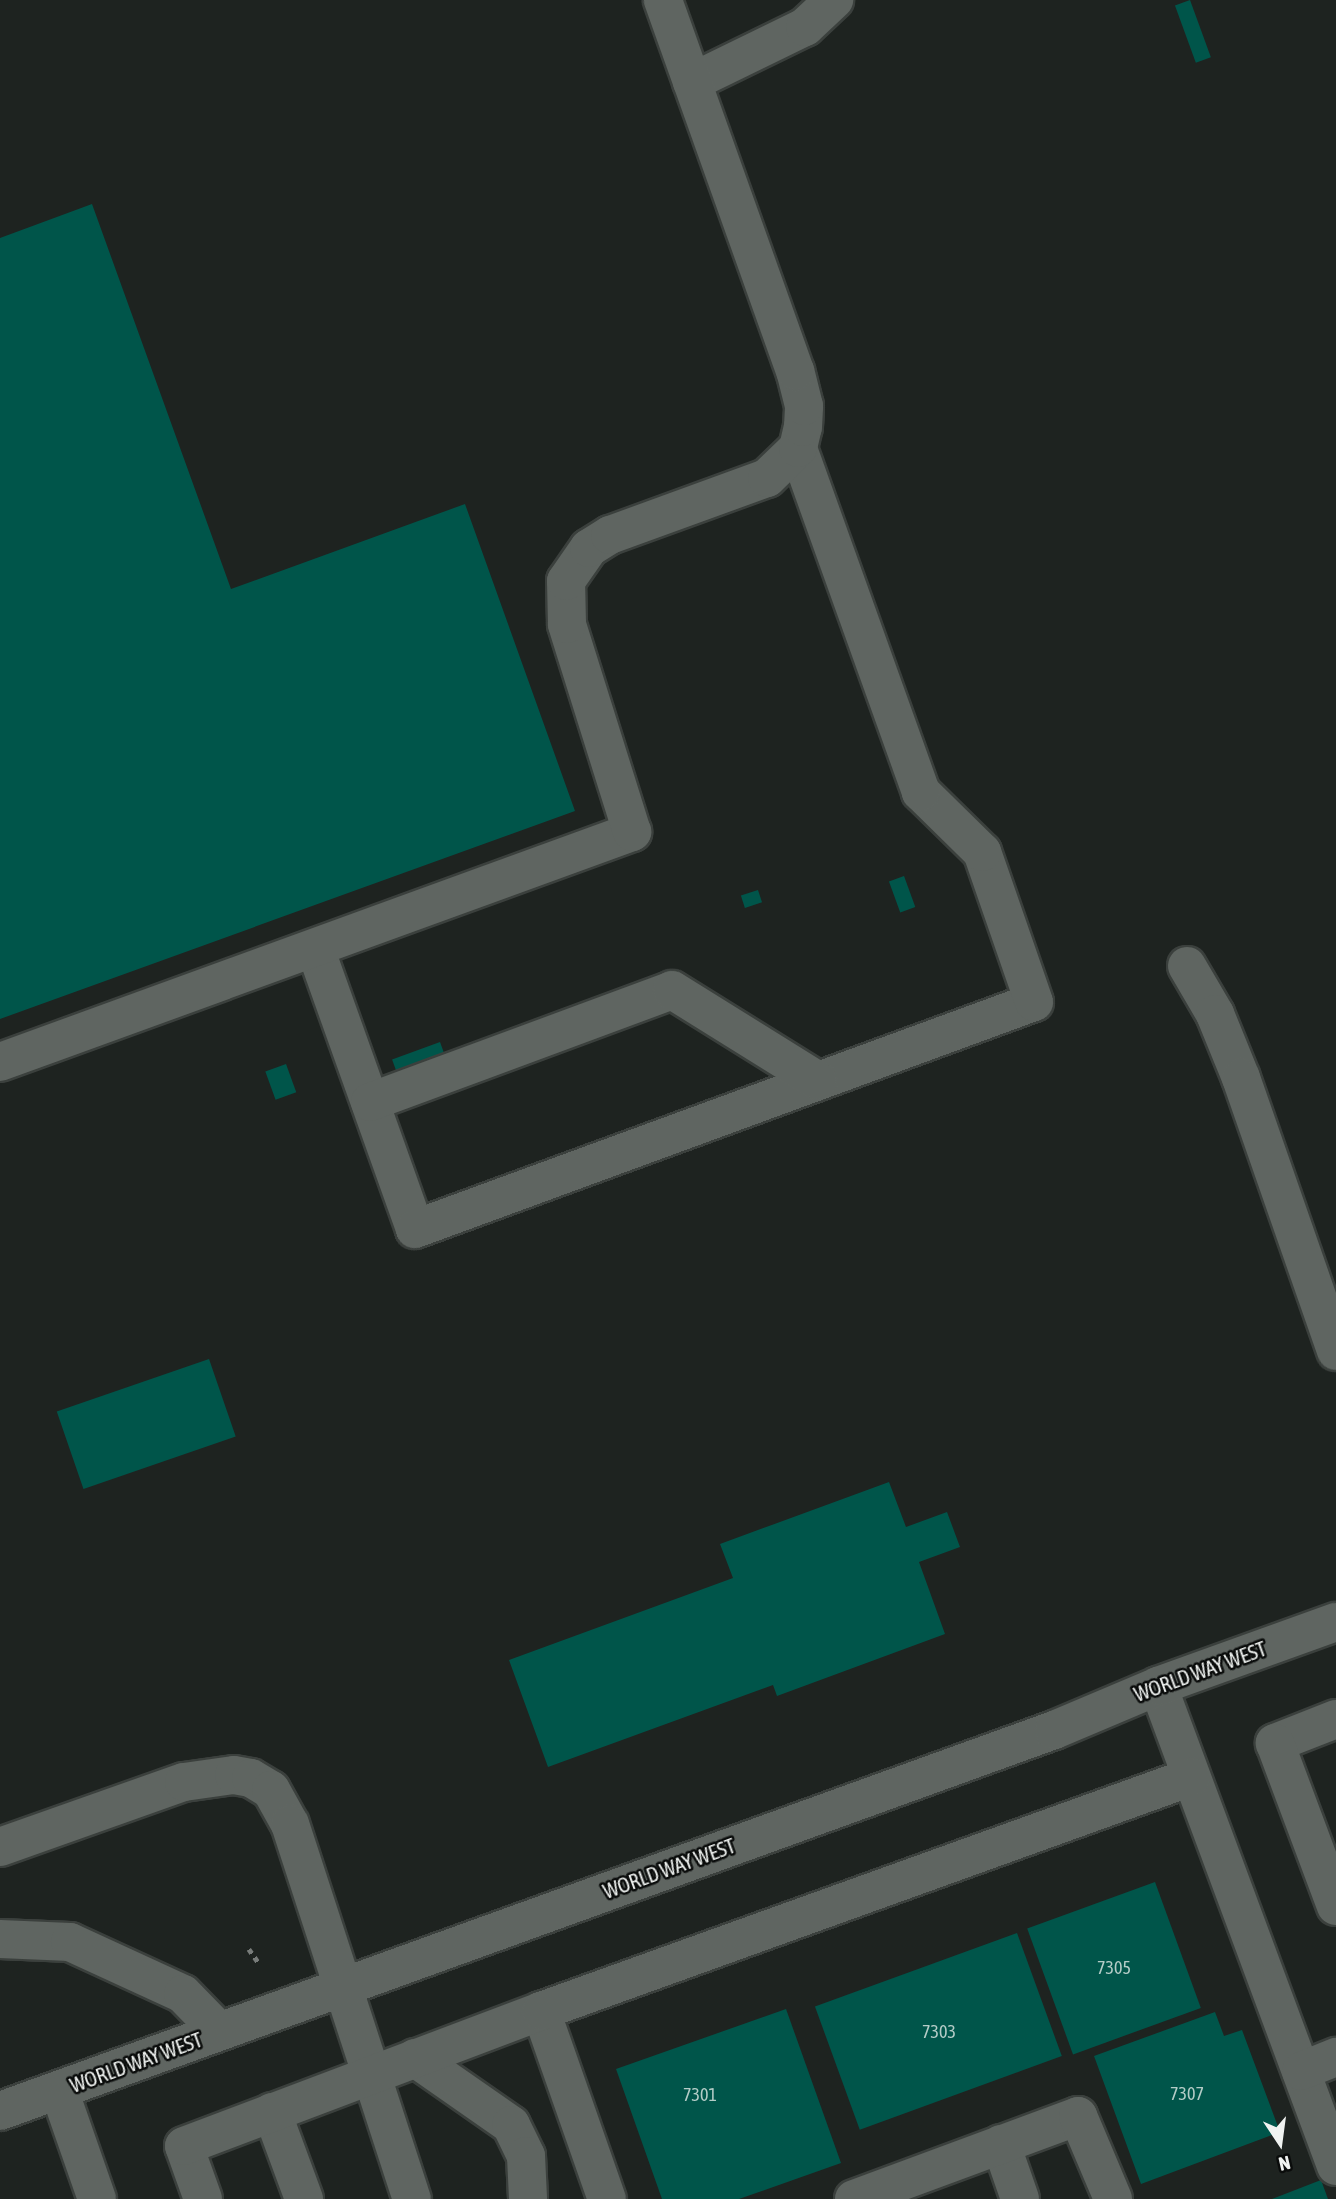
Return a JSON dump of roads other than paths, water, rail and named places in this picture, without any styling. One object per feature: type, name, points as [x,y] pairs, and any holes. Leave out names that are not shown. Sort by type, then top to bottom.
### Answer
[{"type":"street","points":[[315,948],[415,1229],[1034,1002],[982,852],[921,792],[799,448],[804,406],[795,372],[663,0]]},
{"type":"street","points":[[692,82],[805,27],[834,0]]},
{"type":"street","points":[[0,1062],[632,832],[567,624],[566,581],[589,548],[610,535],[767,478],[799,448]]},
{"type":"street","points":[[1187,966],[1215,1014],[1241,1078],[1336,1351]]},
{"type":"street","points":[[370,1102],[672,990],[818,1081]]},
{"type":"street","name":"WORLD WAY WEST","points":[[0,2112],[1054,1730],[1158,1686],[1336,1622]]},
{"type":"street","points":[[1158,1686],[1336,2166]]},
{"type":"street","points":[[1336,1719],[1275,1742],[1336,1906]]},
{"type":"street","points":[[0,1847],[184,1782],[234,1776],[251,1778],[271,1790],[290,1824],[412,2199]]},
{"type":"street","points":[[203,2199],[184,2146],[415,2057],[1191,1777]]},
{"type":"street","points":[[0,1939],[70,1942],[183,1994],[219,2031]]},
{"type":"street","points":[[541,2011],[607,2199]]},
{"type":"street","points":[[415,2057],[510,2125],[526,2156],[528,2199]]},
{"type":"street","points":[[1301,2071],[1336,2057]]},
{"type":"street","points":[[59,2090],[97,2199]]},
{"type":"street","points":[[272,2112],[304,2199]]},
{"type":"street","points":[[854,2199],[911,2189],[1001,2144],[1077,2116],[1113,2199]]},
{"type":"street","points":[[1001,2144],[1020,2199]]}]
